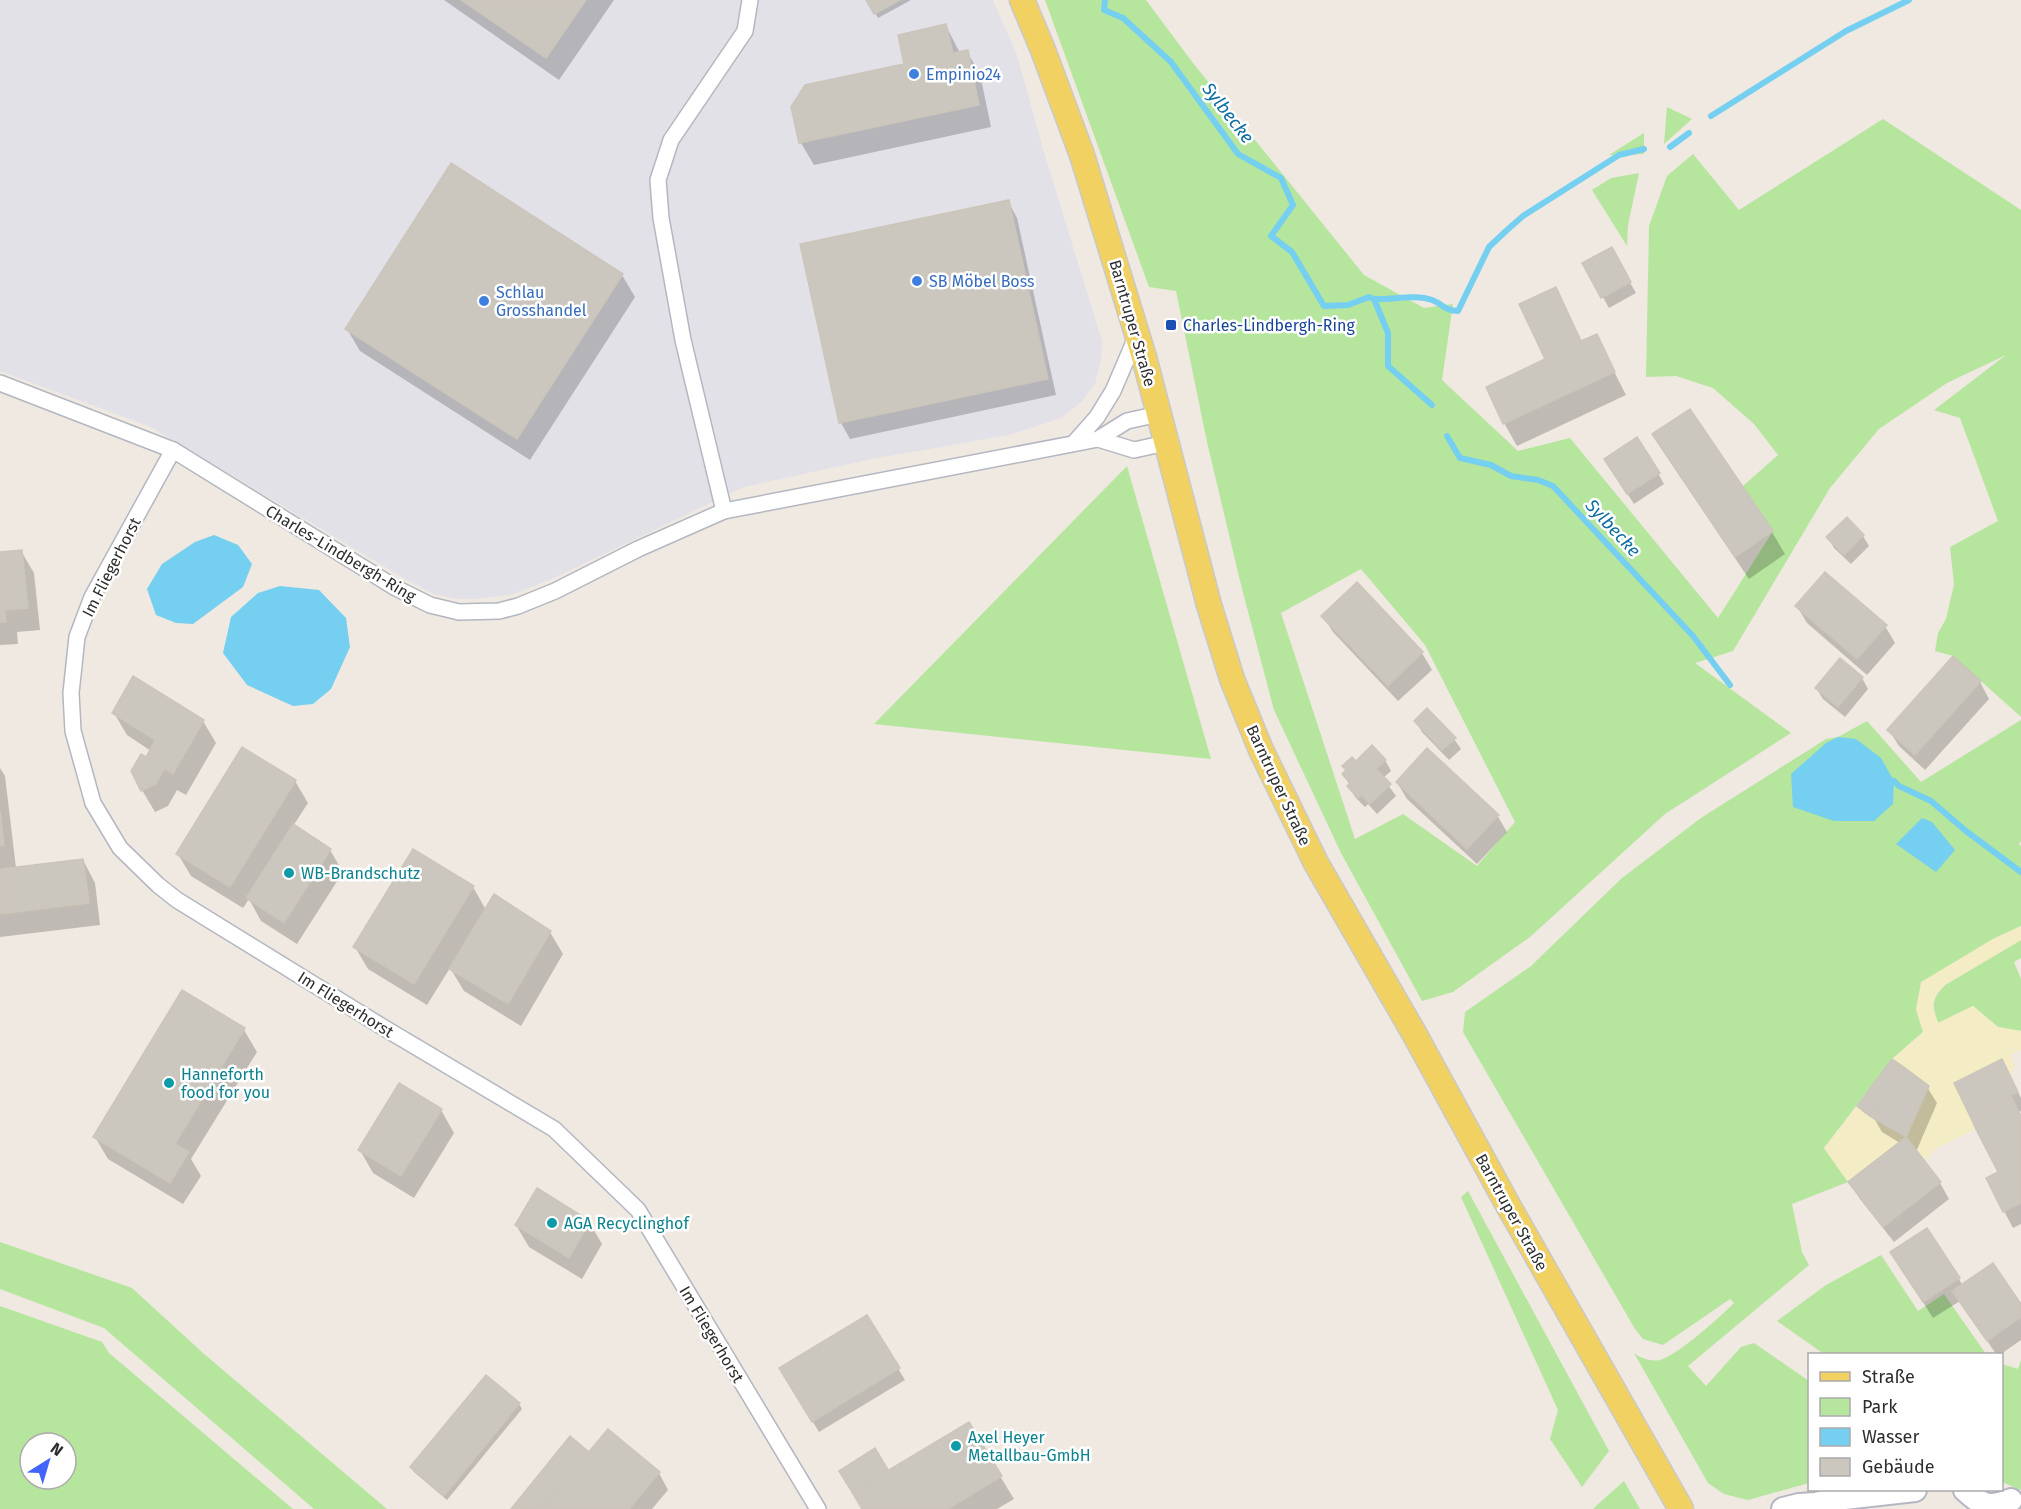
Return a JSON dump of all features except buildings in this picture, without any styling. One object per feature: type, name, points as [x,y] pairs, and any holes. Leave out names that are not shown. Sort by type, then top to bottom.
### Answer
[{"type":"main road","name":"Barntruper Straße","points":[[1022,0],[1082,155],[1137,335],[1189,534],[1225,658],[1261,750],[1316,862],[1677,1502]]},
{"type":"main road","points":[[1783,1509],[1799,1505],[1814,1507],[1836,1499],[1906,1491]]},
{"type":"main road","points":[[1968,1491],[1980,1503],[1994,1507],[2010,1498]]},
{"type":"main road","points":[[1677,1502],[1692,1509]]},
{"type":"street","points":[[724,511],[683,340],[661,218],[658,180],[671,140],[745,31],[750,0]]},
{"type":"street","points":[[1076,442],[1097,417],[1113,391],[1137,335]]},
{"type":"street","name":"Charles-Lindbergh-Ring","points":[[0,383],[173,450],[396,588],[430,605],[459,612],[499,611],[518,606],[555,591],[638,549],[724,511],[1098,439],[1127,421],[1159,414]]},
{"type":"street","name":"Charles-Lindbergh-Ring","points":[[1098,439],[1134,450],[1166,443]]},
{"type":"street","name":"Im Fliegerhorst","points":[[173,450],[92,597],[77,637],[71,693],[73,731],[93,803],[120,848],[177,900],[554,1129],[638,1210],[818,1509]]},
{"type":"shaded area","points":[[0,0],[993,0],[1017,55],[1043,149],[1102,341],[1101,360],[1095,384],[1082,401],[1061,418],[1009,435],[872,459],[744,487],[552,579],[511,595],[457,599],[436,595],[405,579],[151,427],[0,371]]},
{"type":"green space","points":[[1045,0],[1146,0],[1193,63],[1364,275],[1424,308],[1453,304],[1442,380],[1518,451],[1570,438],[1718,618],[1773,531],[1743,486],[1778,455],[1754,424],[1713,388],[1676,376],[1646,377],[1649,226],[1667,176],[1693,154],[1739,210],[1883,119],[2021,210],[2021,717],[1953,656],[1935,651],[1938,633],[1946,619],[1954,584],[1950,547],[1998,521],[1960,418],[1934,410],[2006,355],[1947,383],[1879,429],[1830,488],[1733,651],[1695,663],[1791,733],[1665,814],[1530,937],[1453,992],[1422,1001],[1341,853],[1274,710],[1207,442],[1176,291],[1149,287]],"holes":[[[1361,569],[1425,645],[1515,822],[1477,866],[1403,814],[1355,839],[1281,613]]]},
{"type":"green space","points":[[1667,107],[1692,119],[1664,144]]},
{"type":"green space","points":[[1644,133],[1644,154],[1609,155]]},
{"type":"green space","points":[[1639,173],[1628,225],[1627,246],[1592,190],[1611,178]]},
{"type":"green space","points":[[1127,466],[1211,759],[874,724]]},
{"type":"green space","points":[[2021,720],[2021,841],[2019,844],[2021,846],[2021,926],[1991,940],[1916,1009],[1923,1032],[1892,1059],[1824,1148],[1848,1182],[1792,1204],[1802,1252],[1809,1265],[1688,1366],[1706,1386],[1741,1347],[1754,1343],[1808,1380],[1808,1483],[1748,1500],[1724,1494],[1708,1483],[1634,1353],[1642,1358],[1653,1360],[1660,1360],[1668,1356],[1699,1335],[1734,1303],[1730,1299],[1663,1345],[1643,1339],[1635,1329],[1463,1032],[1465,1012],[1531,966],[1622,878],[1701,818],[1826,739],[1838,737],[1867,721],[1921,782]]},
{"type":"green space","points":[[2021,940],[2021,958],[2014,962],[2021,979],[2021,1031],[1998,1027],[1973,1006],[1938,1023],[1934,1003],[1945,985]]},
{"type":"green space","points":[[1468,1191],[1609,1451],[1582,1487],[1550,1439],[1558,1410],[1461,1197]]},
{"type":"green space","points":[[0,1242],[132,1288],[203,1353],[387,1509],[314,1509],[104,1328],[0,1289]]},
{"type":"green space","points":[[1881,1255],[1918,1311],[1944,1294],[1985,1353],[1823,1353],[1777,1321],[1826,1285]]},
{"type":"green space","points":[[0,1306],[102,1342],[109,1353],[293,1509],[0,1509]]},
{"type":"green space","points":[[2021,1360],[2021,1490],[2003,1482],[2003,1364],[2018,1369]]},
{"type":"green space","points":[[1624,1481],[1640,1509],[1593,1509],[1596,1506]]},
{"type":"sand","points":[[2021,926],[2021,940],[1945,985],[1936,994],[1932,1006],[1938,1023],[1973,1006],[1998,1027],[2021,1031],[2021,1050],[2010,1055],[2015,1065],[2010,1077],[2001,1059],[1954,1083],[1976,1129],[1937,1148],[1924,1161],[1906,1137],[1928,1086],[1892,1059],[1923,1032],[1916,1009],[1921,982],[1991,940]]},
{"type":"sand","points":[[1857,1106],[1906,1137],[1848,1182],[1824,1148]]},
{"type":"water","points":[[214,535],[238,545],[252,564],[243,587],[193,624],[176,623],[156,615],[147,589],[162,564],[195,542]]},
{"type":"water","points":[[280,586],[319,590],[346,618],[350,647],[331,689],[313,704],[293,706],[247,685],[223,653],[231,617],[258,593]]},
{"type":"water","points":[[1838,737],[1856,739],[1881,758],[1894,781],[1893,804],[1874,821],[1834,821],[1793,807],[1791,774],[1826,743]]},
{"type":"water","points":[[1922,818],[1932,822],[1955,850],[1936,872],[1896,844]]},
{"type":"waterway","name":"Sylbecke","points":[[1105,0],[1104,10],[1123,18],[1171,62],[1238,154],[1281,178],[1293,205],[1271,236],[1292,252],[1324,306],[1348,305],[1369,297],[1374,299],[1388,333],[1388,366],[1432,405]]},
{"type":"waterway","points":[[1711,116],[1846,31],[1909,0]]},
{"type":"waterway","points":[[1670,147],[1689,133]]},
{"type":"waterway","points":[[1374,299],[1425,298],[1450,310],[1458,311],[1489,247],[1523,216],[1619,155],[1644,149]]},
{"type":"waterway","name":"Sylbecke","points":[[1447,436],[1460,458],[1491,465],[1511,476],[1538,480],[1553,486],[1693,636],[1730,685]]},
{"type":"waterway","name":"Sylbecke","points":[[1894,781],[1899,786],[1931,801],[1966,831],[2021,872]]},
{"type":"place","name":"Empinio24","points":[[914,74]]},
{"type":"place","name":"SB Möbel Boss","points":[[917,281]]},
{"type":"place","name":"Schlau Grosshandel","points":[[484,301]]},
{"type":"place","name":"Charles-Lindbergh-Ring","points":[[1171,325]]},
{"type":"place","name":"WB-Brandschutz","points":[[289,873]]},
{"type":"place","name":"Hanneforth food for you","points":[[169,1083]]},
{"type":"place","name":"AGA Recyclinghof","points":[[552,1223]]},
{"type":"place","name":"Axel Heyer Metallbau-GmbH","points":[[956,1446]]}]
